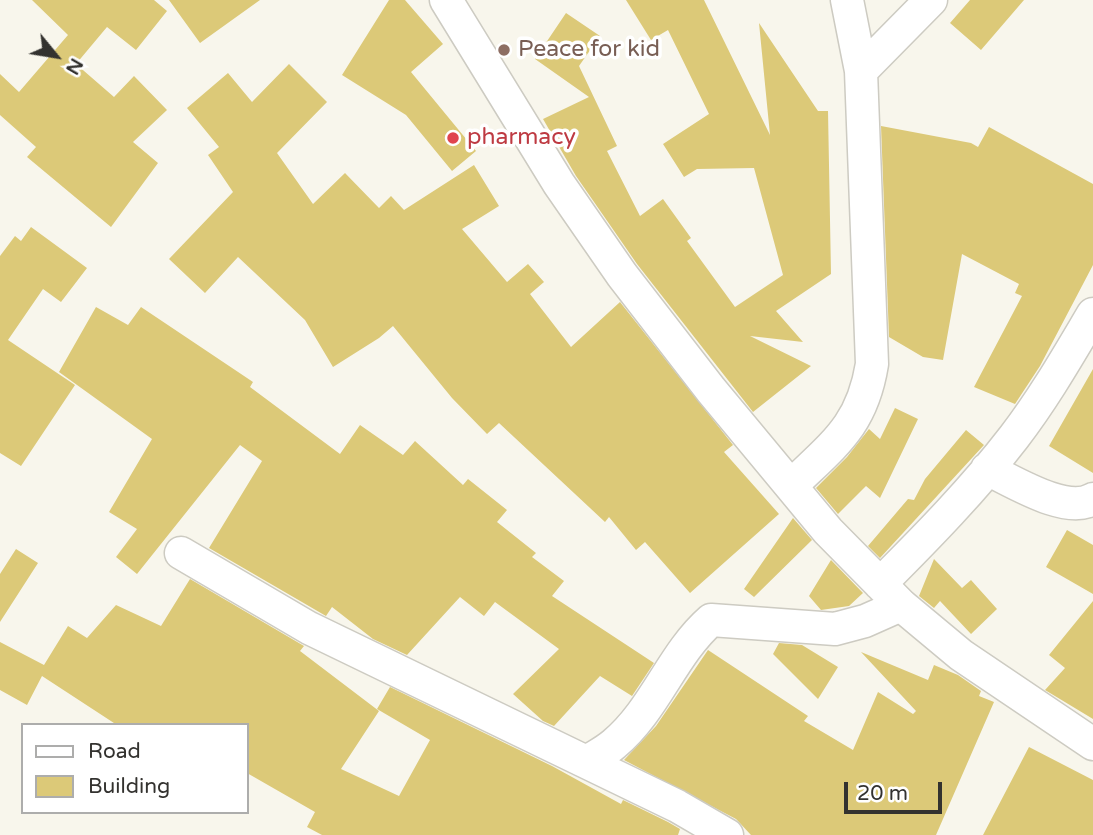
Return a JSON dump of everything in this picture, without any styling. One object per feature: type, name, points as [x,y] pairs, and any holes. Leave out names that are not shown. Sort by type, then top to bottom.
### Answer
[{"type":"street","points":[[446,0],[559,184],[622,275],[711,390],[828,531],[890,595],[961,655],[1093,744]]},
{"type":"street","points":[[791,486],[843,435],[858,415],[871,374],[861,71],[847,0]]},
{"type":"street","points":[[861,71],[931,0]]},
{"type":"street","points":[[587,762],[615,744],[644,709],[696,633],[711,620],[835,629],[865,621],[890,595],[937,528],[1014,437],[1056,377],[1093,314]]},
{"type":"street","points":[[987,469],[1057,501],[1072,505],[1093,499]]},
{"type":"street","points":[[181,553],[309,628],[587,762],[727,835]]},
{"type":"building","points":[[32,0],[154,0],[167,11],[136,50],[107,27],[76,64],[114,97],[134,76],[167,110],[133,142],[158,163],[111,227],[27,157],[36,147],[0,115],[0,74],[19,92],[68,35]]},
{"type":"building","points":[[169,0],[260,0],[200,43]]},
{"type":"building","points":[[389,0],[405,0],[443,44],[411,72],[476,151],[452,171],[406,115],[342,75]]},
{"type":"building","points":[[626,0],[704,0],[770,135],[759,23],[818,111],[828,111],[831,274],[776,311],[803,342],[750,336],[811,366],[753,412],[637,264],[576,176],[543,119],[589,97],[535,59],[566,13],[600,36],[579,66],[617,146],[607,151],[640,216],[663,199],[691,238],[687,241],[735,307],[783,275],[754,168],[697,169],[684,177],[663,144],[709,114],[668,30],[651,40]]},
{"type":"building","points":[[970,0],[1024,0],[981,50],[950,23]]},
{"type":"building","points":[[289,64],[327,102],[277,153],[313,204],[345,173],[379,208],[391,196],[404,210],[474,165],[499,206],[462,229],[507,282],[528,264],[544,282],[530,294],[571,347],[620,302],[733,445],[724,452],[779,514],[690,593],[645,542],[636,550],[609,517],[605,522],[499,423],[487,434],[452,398],[393,326],[333,367],[305,320],[238,257],[205,293],[169,259],[233,192],[208,155],[219,147],[187,108],[228,73],[252,102]]},
{"type":"building","points":[[881,126],[971,143],[978,147],[989,127],[1093,184],[1093,265],[1040,366],[1015,404],[974,387],[1022,296],[1015,293],[1019,284],[962,254],[943,360],[923,357],[889,337]]},
{"type":"building","points":[[31,227],[87,268],[61,302],[43,289],[8,340],[75,385],[21,466],[0,453],[0,256],[15,236],[21,241]]},
{"type":"building","points":[[96,307],[128,325],[141,307],[253,382],[250,387],[340,454],[360,425],[403,455],[415,441],[463,485],[468,479],[507,510],[497,522],[536,553],[532,557],[564,581],[552,596],[654,663],[632,696],[600,676],[554,726],[543,721],[513,694],[559,649],[495,602],[484,616],[460,597],[407,655],[373,639],[332,607],[326,616],[209,548],[262,461],[240,445],[137,574],[116,557],[137,529],[109,512],[152,439],[59,372]]},
{"type":"building","points":[[1093,369],[1093,473],[1049,446]]},
{"type":"building","points":[[895,408],[918,419],[880,498],[866,486],[838,514],[816,488],[847,457],[869,429],[880,439]]},
{"type":"building","points":[[966,430],[984,445],[880,558],[868,546],[908,499],[914,500],[925,479]]},
{"type":"building","points":[[793,518],[812,540],[754,597],[744,589]]},
{"type":"building","points":[[1067,530],[1093,545],[1093,594],[1046,567]]},
{"type":"building","points":[[16,549],[38,563],[0,622],[0,574]]},
{"type":"building","points":[[934,559],[962,588],[971,580],[997,609],[971,634],[940,601],[934,608],[919,596]]},
{"type":"building","points":[[831,560],[863,593],[849,606],[821,610],[809,596]]},
{"type":"building","points":[[190,579],[304,646],[300,651],[379,711],[341,769],[399,796],[430,740],[377,709],[390,687],[552,766],[621,804],[623,800],[668,822],[680,829],[678,835],[322,835],[307,827],[315,812],[248,774],[248,723],[114,723],[42,676],[27,705],[0,690],[0,642],[44,665],[68,626],[87,638],[116,605],[161,626]]},
{"type":"building","points":[[1093,601],[1093,719],[1045,690],[1065,668],[1049,655]]},
{"type":"building","points":[[779,643],[802,645],[838,667],[818,699],[773,654]]},
{"type":"building","points":[[708,650],[808,716],[804,721],[853,750],[878,692],[913,714],[916,711],[861,652],[928,680],[934,665],[958,675],[981,691],[979,696],[994,702],[936,835],[751,835],[736,819],[624,760],[656,726]]},
{"type":"building","points":[[1029,747],[1093,780],[1093,835],[983,835]]},
{"type":"place","name":"Peace for kid","points":[[504,50]]},
{"type":"place","name":"pharmacy","points":[[453,138]]}]
